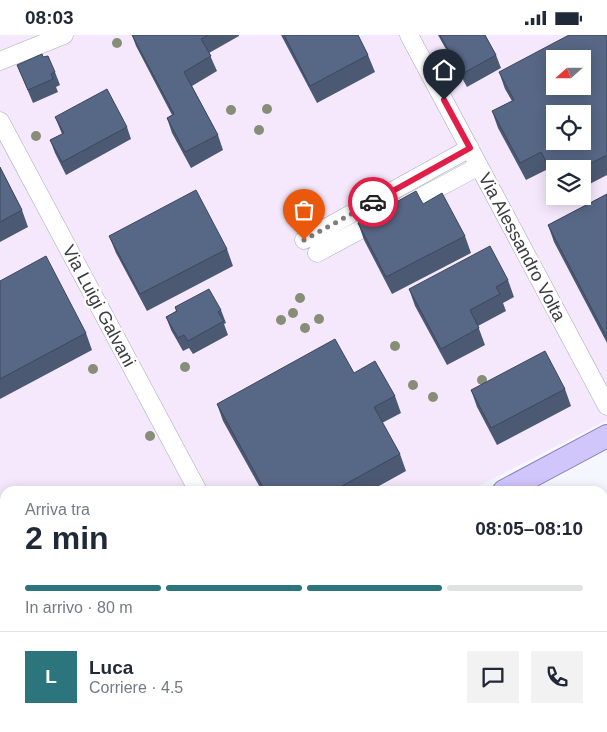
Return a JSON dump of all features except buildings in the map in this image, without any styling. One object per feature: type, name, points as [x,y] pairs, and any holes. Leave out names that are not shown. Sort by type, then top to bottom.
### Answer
[{"type":"main road","points":[[513,486],[607,436]]},
{"type":"street","points":[[0,61],[64,35]]},
{"type":"street","name":"Via Alessandro Volta","points":[[409,35],[607,406]]},
{"type":"street","name":"Via Luigi Galvani","points":[[0,121],[195,486]]},
{"type":"street","points":[[304,240],[470,148]]},
{"type":"street","points":[[317,253],[479,165]]},
{"type":"street","points":[[366,206],[374,222]]},
{"type":"shaded area","points":[[0,35],[607,35],[607,420],[479,486],[0,486]]},
{"type":"way so far","points":[[304,240],[373,202]]},
{"type":"route","points":[[373,202],[470,148],[444,100]]}]
